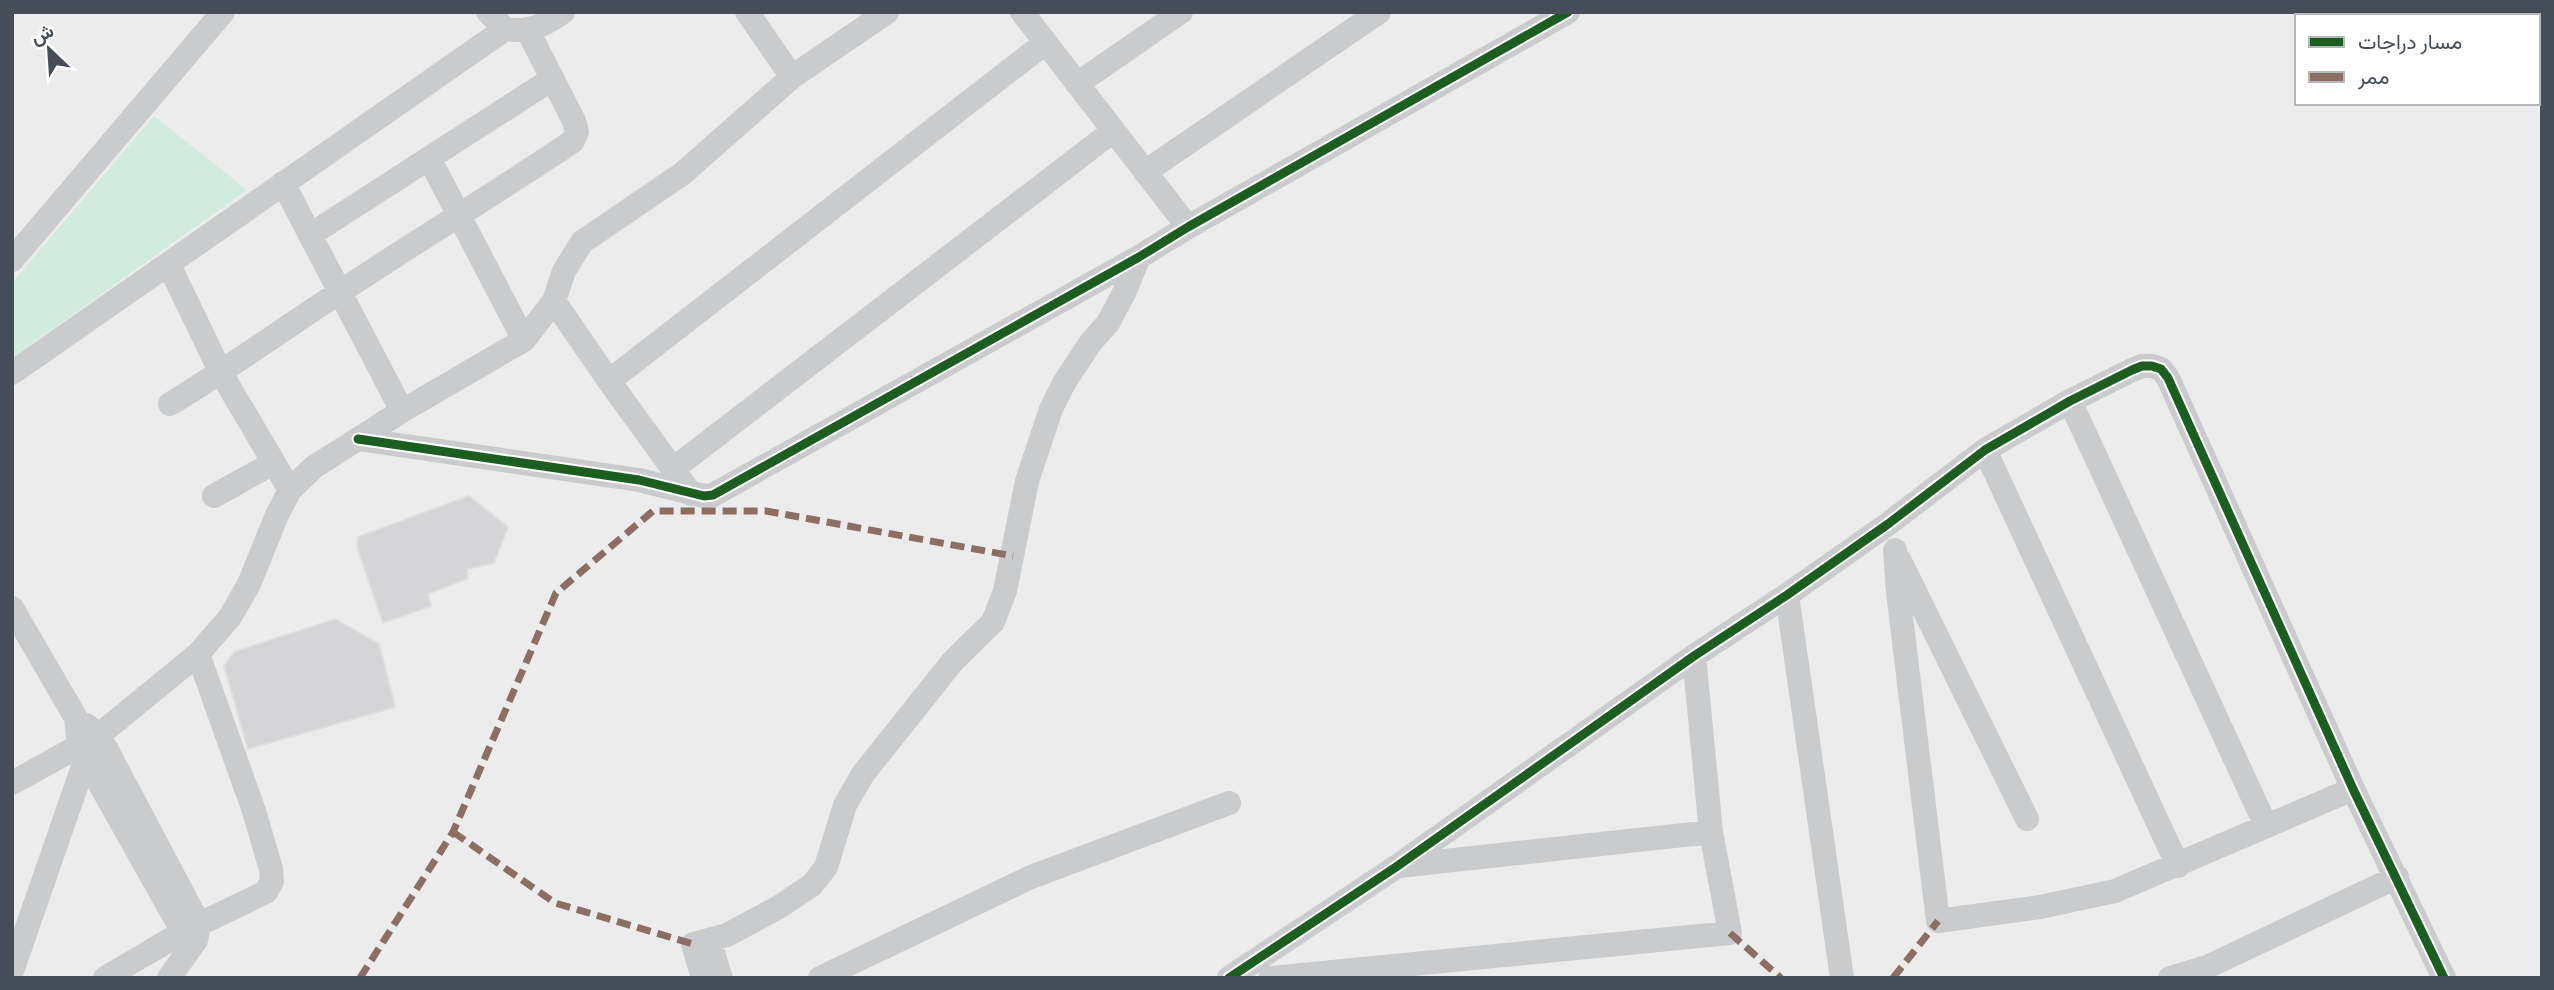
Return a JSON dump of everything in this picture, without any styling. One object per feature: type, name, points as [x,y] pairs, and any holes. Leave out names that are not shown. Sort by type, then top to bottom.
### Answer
[{"type":"street","points":[[12,260],[223,12]]},
{"type":"street","points":[[12,373],[169,265],[507,24],[543,26],[563,12]]},
{"type":"street","points":[[747,12],[792,77]]},
{"type":"street","points":[[12,783],[88,747],[198,654],[230,617],[249,584],[290,490],[314,467],[402,411],[524,340],[554,301],[564,271],[582,242],[682,174],[792,77],[887,12]]},
{"type":"street","points":[[1022,12],[1188,227]]},
{"type":"street","points":[[1077,84],[1181,12]]},
{"type":"street","points":[[1145,172],[1379,12]]},
{"type":"street","points":[[358,439],[639,480],[668,485],[691,494],[713,495],[1139,257],[1541,18],[1568,12]]},
{"type":"street","points":[[170,404],[573,141],[577,132],[574,121],[552,79],[507,24]]},
{"type":"street","points":[[609,381],[1045,43]]},
{"type":"street","points":[[310,235],[552,79]]},
{"type":"street","points":[[673,469],[1113,131]]},
{"type":"street","points":[[429,158],[524,340]]},
{"type":"street","points":[[283,183],[402,411]]},
{"type":"street","points":[[701,942],[727,935],[812,885],[825,867],[845,805],[863,774],[953,661],[993,622],[1005,591],[1027,481],[1051,409],[1064,383],[1091,342],[1108,323],[1139,257]]},
{"type":"street","points":[[169,265],[221,373],[290,490]]},
{"type":"street","points":[[554,301],[691,494]]},
{"type":"street","points":[[1228,978],[1396,867],[1694,656],[1787,595],[1888,524],[1985,450],[2070,401],[2142,366],[2161,369],[2168,377],[2353,789],[2397,877],[2436,975]]},
{"type":"street","points":[[2070,401],[2266,826]]},
{"type":"street","points":[[1985,450],[2178,866]]},
{"type":"street","points":[[214,496],[273,463]]},
{"type":"street","points":[[1888,524],[1895,550],[1938,921],[2040,907],[2115,891],[2353,789]]},
{"type":"street","points":[[1895,550],[2027,818]]},
{"type":"street","points":[[1787,595],[1842,978]]},
{"type":"street","points":[[12,608],[76,718],[88,747],[193,932]]},
{"type":"street","points":[[105,978],[265,892],[272,881],[254,811],[198,654]]},
{"type":"street","points":[[1270,978],[1730,933],[1711,832],[1694,656]]},
{"type":"street","points":[[12,971],[88,747]]},
{"type":"street","points":[[820,978],[1031,877],[1228,803]]},
{"type":"street","points":[[1396,867],[1711,832]]},
{"type":"street","points":[[2170,978],[2207,967],[2397,877]]},
{"type":"street","points":[[169,978],[193,932]]},
{"type":"street","points":[[701,942],[703,978]]},
{"type":"street","points":[[701,942],[721,978]]},
{"type":"green space","points":[[154,116],[247,190],[12,358],[12,283]]},
{"type":"building","points":[[469,496],[508,527],[494,563],[467,569],[468,578],[428,594],[431,606],[383,623],[357,547],[358,537]]},
{"type":"building","points":[[335,619],[379,644],[395,707],[248,749],[224,666],[234,652]]},
{"type":"marked path","points":[[360,978],[453,832],[556,593],[653,511],[766,511],[1013,556]]},
{"type":"marked path","points":[[453,832],[555,903],[693,944]]},
{"type":"marked path","points":[[1893,978],[1938,921]]},
{"type":"marked path","points":[[1730,933],[1781,978]]},
{"type":"cycle path","points":[[358,439],[639,480],[704,496],[713,495],[1139,257],[1568,12]]},
{"type":"cycle path","points":[[1229,978],[1396,867],[1694,656],[1787,595],[1888,524],[1985,450],[2070,401],[2142,366],[2161,369],[2168,378],[2353,789],[2444,978]]}]
